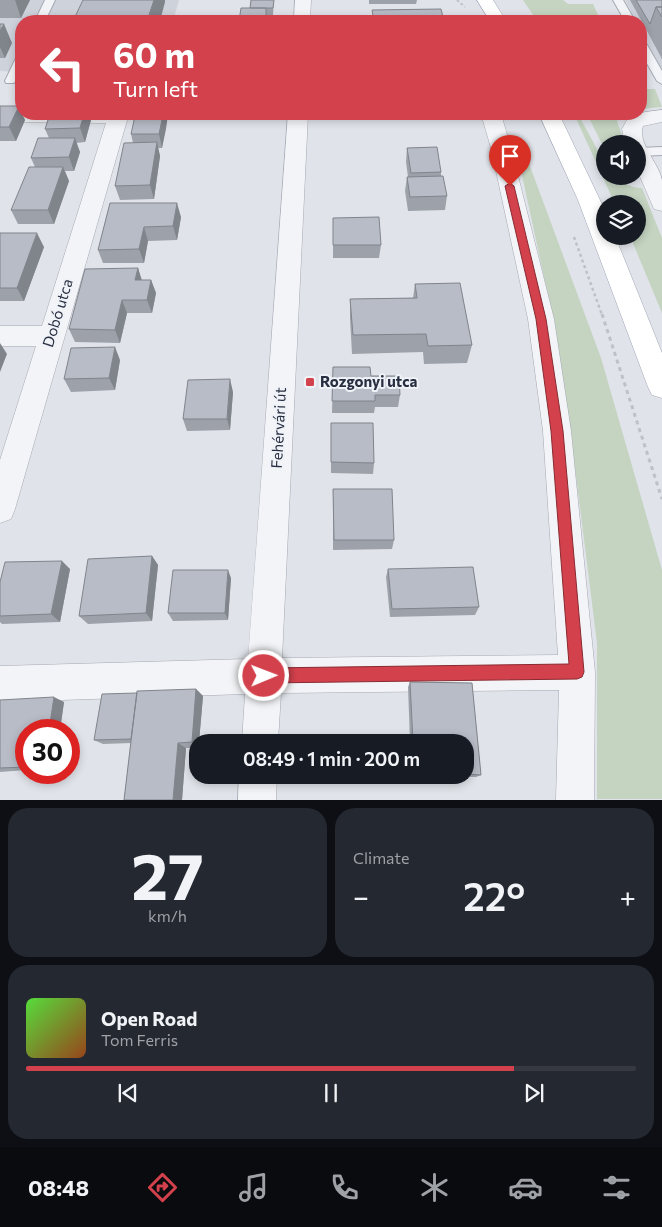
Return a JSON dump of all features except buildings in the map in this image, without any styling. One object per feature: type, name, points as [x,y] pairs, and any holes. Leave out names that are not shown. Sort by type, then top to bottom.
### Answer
[{"type":"main road","points":[[485,0],[494,15]]},
{"type":"main road","points":[[552,120],[589,200],[662,387]]},
{"type":"street","points":[[302,15],[303,0]]},
{"type":"street","name":"Dobó utca","points":[[0,116],[15,116]]},
{"type":"street","points":[[647,118],[662,116]]},
{"type":"street","name":"Dobó utca","points":[[0,509],[117,120]]},
{"type":"street","name":"Fehérvári út","points":[[260,734],[298,120]]},
{"type":"street","points":[[492,120],[541,319],[557,431],[577,672],[575,800]]},
{"type":"street","points":[[634,135],[632,129],[636,122],[640,120]]},
{"type":"street","points":[[646,168],[662,204]]},
{"type":"street","points":[[0,336],[51,336]]},
{"type":"street","points":[[0,684],[264,676],[577,672]]},
{"type":"street","points":[[256,800],[257,784]]},
{"type":"lane","points":[[43,15],[50,0]]},
{"type":"lane","points":[[618,0],[627,15]]},
{"type":"lane","points":[[647,54],[662,81]]},
{"type":"lane","points":[[646,149],[662,151]]},
{"type":"path","points":[[571,229],[618,360],[662,499]]},
{"type":"shaded area","points":[[0,0],[179,0],[175,15],[15,15],[15,72],[0,71]]},
{"type":"shaded area","points":[[625,0],[662,0],[662,70],[647,42],[647,15],[633,15]]},
{"type":"green space","points":[[523,0],[563,0],[568,4],[593,4],[598,15],[533,15]]},
{"type":"green space","points":[[647,89],[655,89],[662,107],[647,108]]},
{"type":"green space","points":[[577,120],[581,120],[596,147],[596,162]]},
{"type":"green space","points":[[590,120],[618,120],[622,135],[598,135]]},
{"type":"green space","points":[[524,150],[601,358],[662,570],[662,799],[597,799],[597,643],[569,420],[549,300],[517,152]]},
{"type":"green space","points":[[606,185],[629,185],[642,188],[645,195],[611,195]]},
{"type":"green space","points":[[646,198],[662,238],[662,313],[634,245],[646,245]]},
{"type":"place","name":"Rozgonyi utca","points":[[310,382]]},
{"type":"route","points":[[264,676],[577,672],[557,431],[541,319],[510,186]]}]
